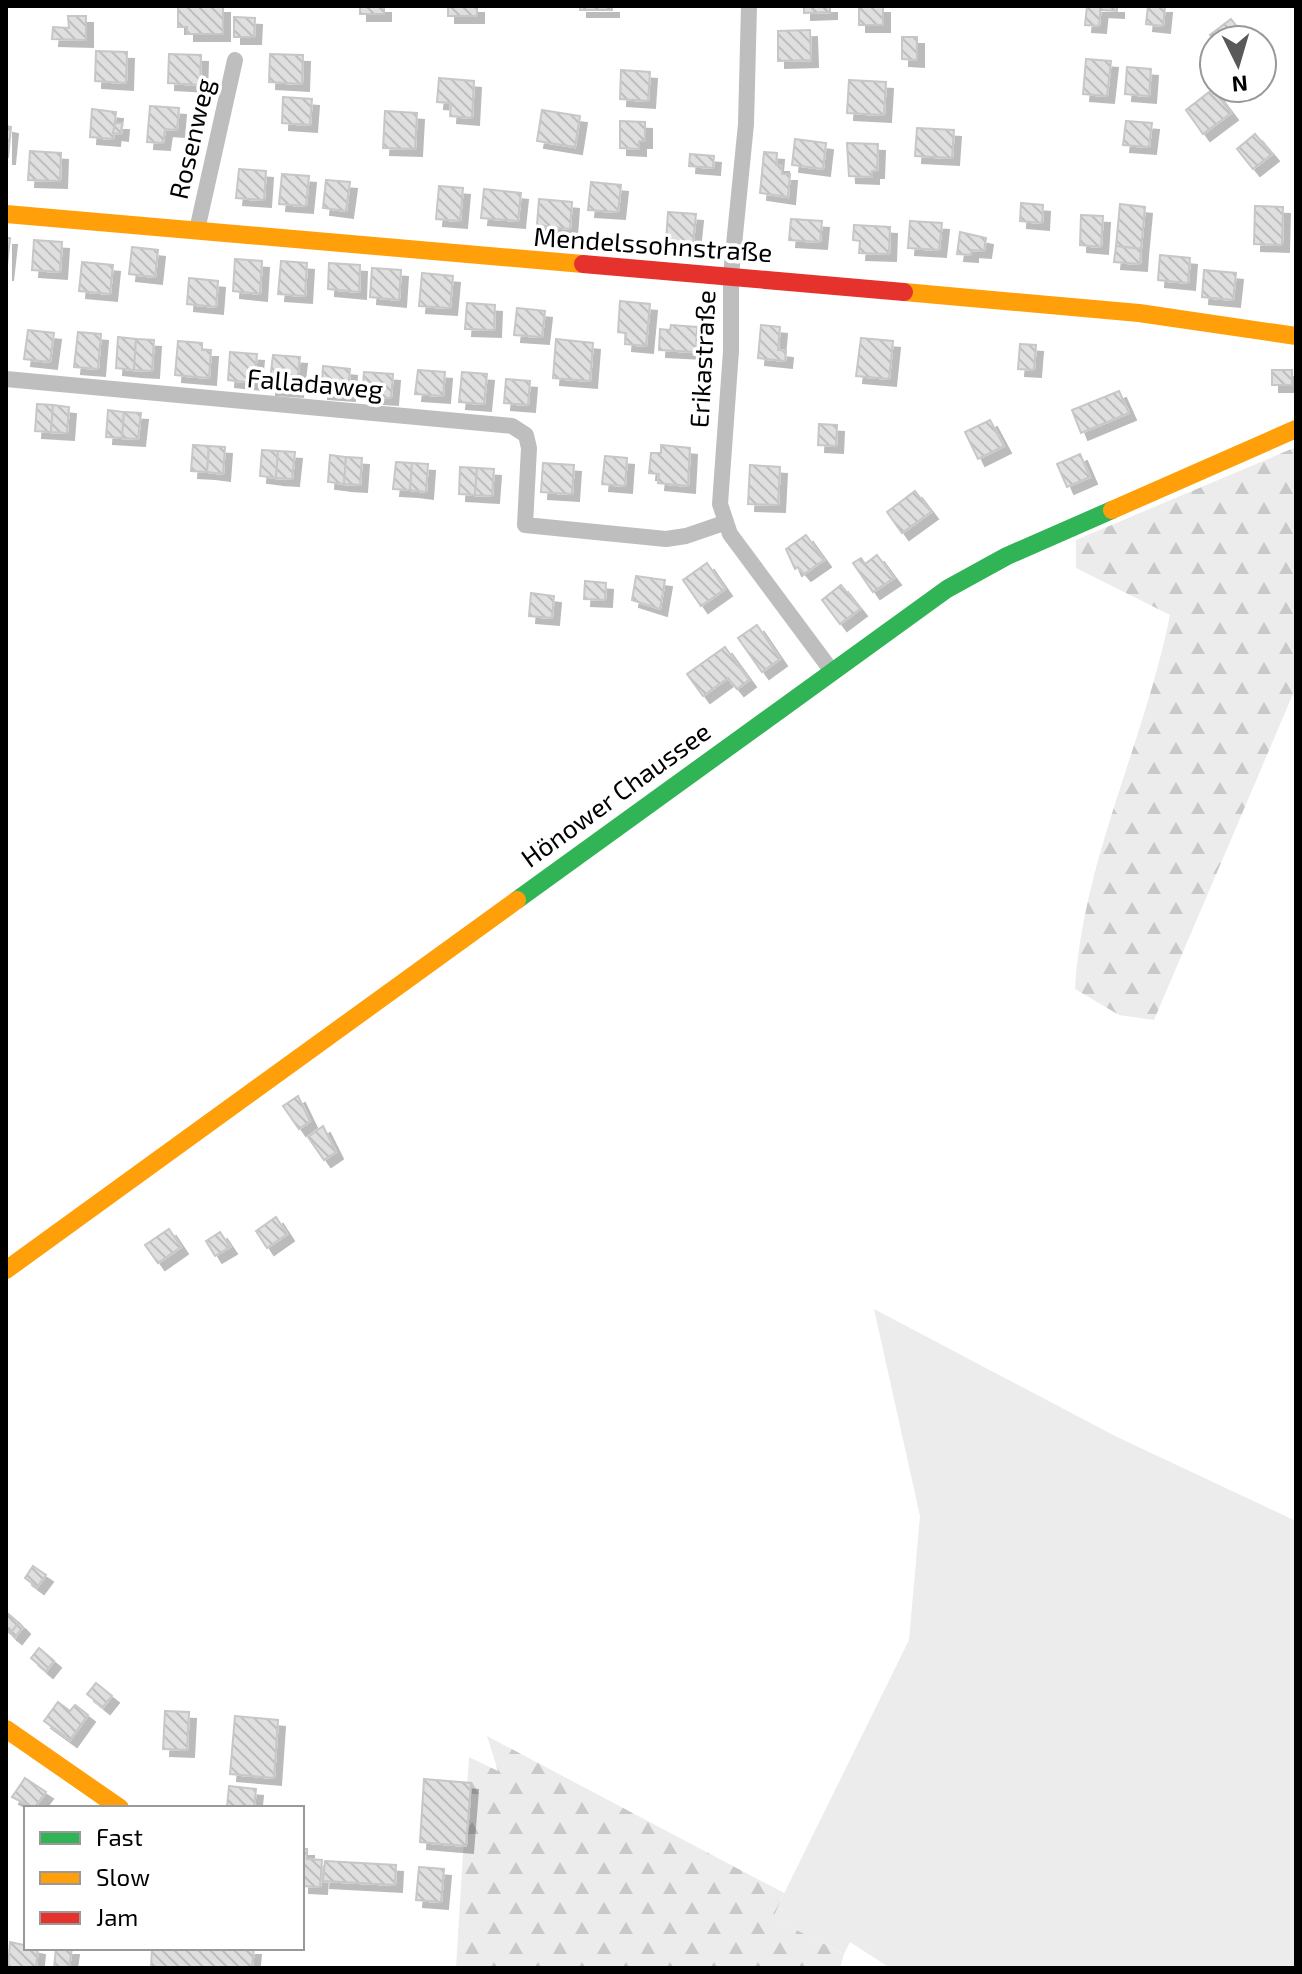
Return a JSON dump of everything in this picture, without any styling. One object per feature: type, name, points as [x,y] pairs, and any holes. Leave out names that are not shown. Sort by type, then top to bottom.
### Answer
[{"type":"street","name":"Erikastraße","points":[[724,523],[720,481],[731,351],[731,275],[746,124],[749,6]]},
{"type":"street","name":"Rosenweg","points":[[197,230],[235,60]]},
{"type":"street","name":"Mendelssohnstraße","points":[[6,214],[502,260],[731,275],[1188,318],[1296,336]]},
{"type":"street","name":"Falladaweg","points":[[6,379],[512,426],[526,435],[529,448],[525,525],[666,539],[686,536],[724,523]]},
{"type":"street","name":"Hönower Chaussee","points":[[6,1270],[947,589],[1007,556],[1296,429]]},
{"type":"street","points":[[724,523],[831,670]]},
{"type":"street","points":[[6,1729],[117,1806]]},
{"type":"green space","points":[[1296,447],[1296,687],[1154,1020],[1119,1015],[1075,989],[1080,941],[1102,847],[1146,708],[1170,615],[1076,568],[1076,540]]},
{"type":"green space","points":[[874,1309],[1115,1436],[1296,1521],[1296,1968],[890,1968],[850,1942],[844,1954],[772,1918],[909,1640],[920,1516]]},
{"type":"green space","points":[[487,1736],[784,1893],[773,1918],[844,1954],[840,1968],[456,1968],[469,1757],[498,1771]]},
{"type":"building","points":[[178,6],[223,6],[223,34],[187,34],[187,27],[178,27]]},
{"type":"building","points":[[360,6],[384,6],[384,14],[360,14]]},
{"type":"building","points":[[448,6],[477,6],[477,16],[448,16]]},
{"type":"building","points":[[580,6],[612,6],[612,10],[580,10]]},
{"type":"building","points":[[804,6],[830,6],[830,12],[804,13]]},
{"type":"building","points":[[859,6],[883,6],[883,25],[859,25]]},
{"type":"building","points":[[1087,6],[1101,6],[1099,26],[1085,25]]},
{"type":"building","points":[[1101,6],[1117,6],[1117,11],[1100,10]]},
{"type":"building","points":[[1148,6],[1165,6],[1163,26],[1146,24]]},
{"type":"building","points":[[68,16],[86,16],[86,40],[52,39],[53,27],[69,28]]},
{"type":"building","points":[[234,17],[255,18],[254,37],[234,37]]},
{"type":"building","points":[[810,30],[811,60],[778,61],[778,31]]},
{"type":"building","points":[[902,37],[917,37],[917,60],[902,59]]},
{"type":"building","points":[[96,51],[127,52],[126,83],[95,81]]},
{"type":"building","points":[[169,54],[201,55],[200,85],[168,83]]},
{"type":"building","points":[[270,54],[303,55],[302,84],[269,82]]},
{"type":"building","points":[[1086,59],[1111,61],[1107,96],[1083,94]]},
{"type":"building","points":[[1127,67],[1151,69],[1149,96],[1125,94]]},
{"type":"building","points":[[621,70],[650,72],[648,101],[620,99]]},
{"type":"building","points":[[439,78],[474,81],[472,118],[450,116],[451,103],[437,102]]},
{"type":"building","points":[[849,80],[886,82],[884,115],[847,113]]},
{"type":"building","points":[[283,97],[312,99],[310,125],[282,123]]},
{"type":"building","points":[[1198,101],[1198,104],[1224,104],[1231,113],[1203,134],[1186,110]]},
{"type":"building","points":[[150,106],[179,108],[177,130],[165,129],[163,143],[147,142]]},
{"type":"building","points":[[92,109],[116,112],[113,139],[90,137]]},
{"type":"building","points":[[542,110],[580,116],[575,147],[537,141]]},
{"type":"building","points":[[385,111],[417,113],[415,149],[383,148]]},
{"type":"building","points":[[620,121],[645,122],[645,141],[639,141],[639,149],[620,148]]},
{"type":"building","points":[[1126,121],[1152,123],[1149,147],[1123,145]]},
{"type":"building","points":[[115,123],[122,123],[121,134],[113,133]]},
{"type":"building","points":[[6,126],[11,127],[8,157],[6,157]]},
{"type":"building","points":[[917,128],[954,130],[952,158],[915,156]]},
{"type":"building","points":[[1255,134],[1272,154],[1253,169],[1237,149]]},
{"type":"building","points":[[795,139],[826,143],[823,169],[792,165]]},
{"type":"building","points":[[847,143],[878,144],[877,171],[872,171],[872,177],[849,176]]},
{"type":"building","points":[[30,151],[61,153],[60,181],[28,180]]},
{"type":"building","points":[[764,152],[777,153],[776,165],[782,165],[782,174],[790,174],[788,197],[760,193]]},
{"type":"building","points":[[690,154],[714,156],[713,168],[689,166]]},
{"type":"building","points":[[239,169],[266,171],[264,200],[236,198]]},
{"type":"building","points":[[282,174],[309,176],[306,206],[279,204]]},
{"type":"building","points":[[326,180],[350,182],[346,211],[323,208]]},
{"type":"building","points":[[591,182],[621,185],[618,212],[588,210]]},
{"type":"building","points":[[439,186],[463,188],[460,221],[436,219]]},
{"type":"building","points":[[484,189],[521,193],[518,221],[481,218]]},
{"type":"building","points":[[539,199],[572,202],[570,229],[537,225]]},
{"type":"building","points":[[1021,203],[1043,205],[1042,223],[1020,221]]},
{"type":"building","points":[[1120,204],[1145,207],[1141,249],[1116,246]]},
{"type":"building","points":[[1255,206],[1283,207],[1282,245],[1254,244]]},
{"type":"building","points":[[668,212],[696,214],[693,243],[666,241]]},
{"type":"building","points":[[1081,215],[1103,216],[1101,247],[1080,245]]},
{"type":"building","points":[[791,219],[822,221],[820,242],[789,240]]},
{"type":"building","points":[[910,221],[942,223],[939,250],[908,248]]},
{"type":"building","points":[[854,225],[890,227],[889,254],[859,253],[860,241],[853,240]]},
{"type":"building","points":[[960,232],[986,238],[984,251],[971,250],[971,255],[957,254]]},
{"type":"building","points":[[6,238],[10,238],[6,274]]},
{"type":"building","points":[[34,240],[62,242],[60,272],[32,270]]},
{"type":"building","points":[[1116,246],[1141,249],[1140,264],[1114,262]]},
{"type":"building","points":[[132,247],[158,250],[155,277],[129,274]]},
{"type":"building","points":[[1160,255],[1190,258],[1188,283],[1158,280]]},
{"type":"building","points":[[235,259],[262,261],[260,294],[233,291]]},
{"type":"building","points":[[281,261],[307,263],[305,296],[278,294]]},
{"type":"building","points":[[82,262],[113,265],[110,294],[79,291]]},
{"type":"building","points":[[329,263],[360,265],[359,292],[328,289]]},
{"type":"building","points":[[372,268],[401,270],[399,300],[370,297]]},
{"type":"building","points":[[1204,270],[1236,273],[1233,300],[1202,297]]},
{"type":"building","points":[[422,273],[453,276],[450,308],[419,306]]},
{"type":"building","points":[[189,278],[218,281],[216,307],[187,304]]},
{"type":"building","points":[[620,301],[650,304],[646,346],[625,344],[626,333],[618,332]]},
{"type":"building","points":[[467,303],[495,305],[494,330],[465,329]]},
{"type":"building","points":[[517,308],[545,311],[542,337],[514,335]]},
{"type":"building","points":[[671,325],[697,327],[696,352],[659,350],[660,329],[670,330]]},
{"type":"building","points":[[761,325],[780,327],[778,350],[786,351],[785,361],[758,358]]},
{"type":"building","points":[[28,330],[54,333],[50,362],[24,359]]},
{"type":"building","points":[[78,332],[101,334],[98,369],[74,367]]},
{"type":"building","points":[[118,337],[136,339],[134,370],[116,368]]},
{"type":"building","points":[[861,338],[893,341],[889,379],[856,376]]},
{"type":"building","points":[[136,339],[154,340],[152,371],[134,370]]},
{"type":"building","points":[[556,339],[593,343],[590,381],[553,378]]},
{"type":"building","points":[[178,341],[202,343],[202,350],[211,350],[209,378],[175,375]]},
{"type":"building","points":[[1020,344],[1036,345],[1034,370],[1018,369]]},
{"type":"building","points":[[230,352],[257,354],[254,383],[228,380]]},
{"type":"building","points":[[273,355],[300,357],[296,390],[269,388]]},
{"type":"building","points":[[323,366],[350,369],[348,394],[321,392]]},
{"type":"building","points":[[418,370],[445,372],[443,396],[415,394]]},
{"type":"building","points":[[1272,370],[1292,370],[1292,385],[1272,385]]},
{"type":"building","points":[[364,372],[393,374],[391,398],[362,396]]},
{"type":"building","points":[[462,372],[487,374],[484,404],[459,402]]},
{"type":"building","points":[[506,379],[530,381],[528,405],[504,403]]},
{"type":"building","points":[[1119,391],[1129,413],[1081,433],[1072,410]]},
{"type":"building","points":[[37,404],[53,405],[51,432],[35,431]]},
{"type":"building","points":[[53,405],[69,407],[67,433],[51,432]]},
{"type":"building","points":[[108,410],[124,412],[122,438],[106,437]]},
{"type":"building","points":[[124,412],[141,413],[138,439],[122,438]]},
{"type":"building","points":[[990,420],[1004,446],[978,459],[965,432]]},
{"type":"building","points":[[819,424],[837,425],[836,446],[818,445]]},
{"type":"building","points":[[193,445],[209,446],[207,472],[191,471]]},
{"type":"building","points":[[661,445],[690,448],[688,486],[658,483],[659,474],[649,473],[651,453],[661,453]]},
{"type":"building","points":[[209,446],[225,447],[223,474],[207,472]]},
{"type":"building","points":[[262,450],[278,451],[276,478],[260,476]]},
{"type":"building","points":[[278,451],[295,452],[292,479],[276,478]]},
{"type":"building","points":[[1080,454],[1090,477],[1067,487],[1057,464]]},
{"type":"building","points":[[330,455],[346,457],[344,484],[328,482]]},
{"type":"building","points":[[605,456],[627,458],[625,486],[602,484]]},
{"type":"building","points":[[346,457],[362,458],[360,485],[344,484]]},
{"type":"building","points":[[396,462],[412,463],[410,490],[393,489]]},
{"type":"building","points":[[412,463],[428,464],[426,492],[410,490]]},
{"type":"building","points":[[543,463],[574,465],[572,494],[541,492]]},
{"type":"building","points":[[750,465],[780,467],[778,505],[748,504]]},
{"type":"building","points":[[460,467],[477,468],[475,495],[459,494]]},
{"type":"building","points":[[477,468],[494,469],[492,496],[475,495]]},
{"type":"building","points":[[915,491],[931,512],[902,533],[887,512]]},
{"type":"building","points":[[806,535],[824,560],[804,574],[798,567],[795,569],[786,549]]},
{"type":"building","points":[[877,555],[894,578],[873,592],[853,563],[861,558],[865,564]]},
{"type":"building","points":[[707,563],[725,589],[701,606],[683,580]]},
{"type":"building","points":[[636,576],[665,580],[660,609],[632,600]]},
{"type":"building","points":[[585,581],[606,583],[605,600],[584,599]]},
{"type":"building","points":[[841,585],[860,609],[840,624],[822,600]]},
{"type":"building","points":[[531,593],[554,596],[552,618],[529,616]]},
{"type":"building","points":[[757,625],[780,659],[762,672],[738,638]]},
{"type":"building","points":[[725,647],[749,680],[737,689],[728,678],[703,696],[687,674]]},
{"type":"building","points":[[298,1096],[310,1121],[299,1129],[283,1106]]},
{"type":"building","points":[[323,1126],[336,1152],[324,1160],[308,1137]]},
{"type":"building","points":[[276,1217],[287,1234],[267,1248],[256,1231]]},
{"type":"building","points":[[169,1229],[181,1247],[158,1263],[145,1245]]},
{"type":"building","points":[[220,1232],[230,1247],[215,1256],[206,1241]]},
{"type":"building","points":[[33,1566],[46,1575],[37,1587],[25,1578]]},
{"type":"building","points":[[6,1612],[19,1623],[10,1633],[6,1629]]},
{"type":"building","points":[[19,1623],[23,1627],[15,1637],[10,1633]]},
{"type":"building","points":[[39,1648],[54,1661],[46,1671],[31,1658]]},
{"type":"building","points":[[96,1683],[112,1696],[103,1707],[87,1694]]},
{"type":"building","points":[[58,1702],[70,1711],[75,1705],[88,1715],[70,1740],[44,1721]]},
{"type":"building","points":[[165,1711],[189,1712],[187,1750],[163,1749]]},
{"type":"building","points":[[235,1716],[278,1720],[274,1778],[230,1774]]},
{"type":"building","points":[[25,1778],[46,1792],[36,1806],[12,1797]]},
{"type":"building","points":[[424,1779],[471,1783],[466,1846],[420,1842]]},
{"type":"building","points":[[229,1786],[256,1789],[254,1806],[227,1806]]},
{"type":"building","points":[[304,1849],[307,1849],[307,1859],[322,1860],[320,1887],[304,1886]]},
{"type":"building","points":[[325,1861],[396,1865],[395,1885],[323,1881]]},
{"type":"building","points":[[419,1867],[444,1869],[441,1902],[416,1900]]},
{"type":"building","points":[[10,1942],[24,1945],[24,1950],[38,1950],[36,1968],[8,1968]]},
{"type":"building","points":[[56,1950],[72,1950],[69,1968],[54,1968]]},
{"type":"building","points":[[152,1950],[254,1950],[252,1968],[151,1968]]},
{"type":"traffic: fast","points":[[517,900],[947,589],[1007,556],[1112,510]]},
{"type":"traffic: slow","points":[[6,214],[583,264]]},
{"type":"traffic: slow","points":[[904,292],[1139,313],[1296,336]]},
{"type":"traffic: slow","points":[[1112,510],[1296,429]]},
{"type":"traffic: slow","points":[[6,1270],[517,900]]},
{"type":"traffic: slow","points":[[6,1729],[117,1806]]},
{"type":"traffic: jam","points":[[583,264],[904,292]]}]
